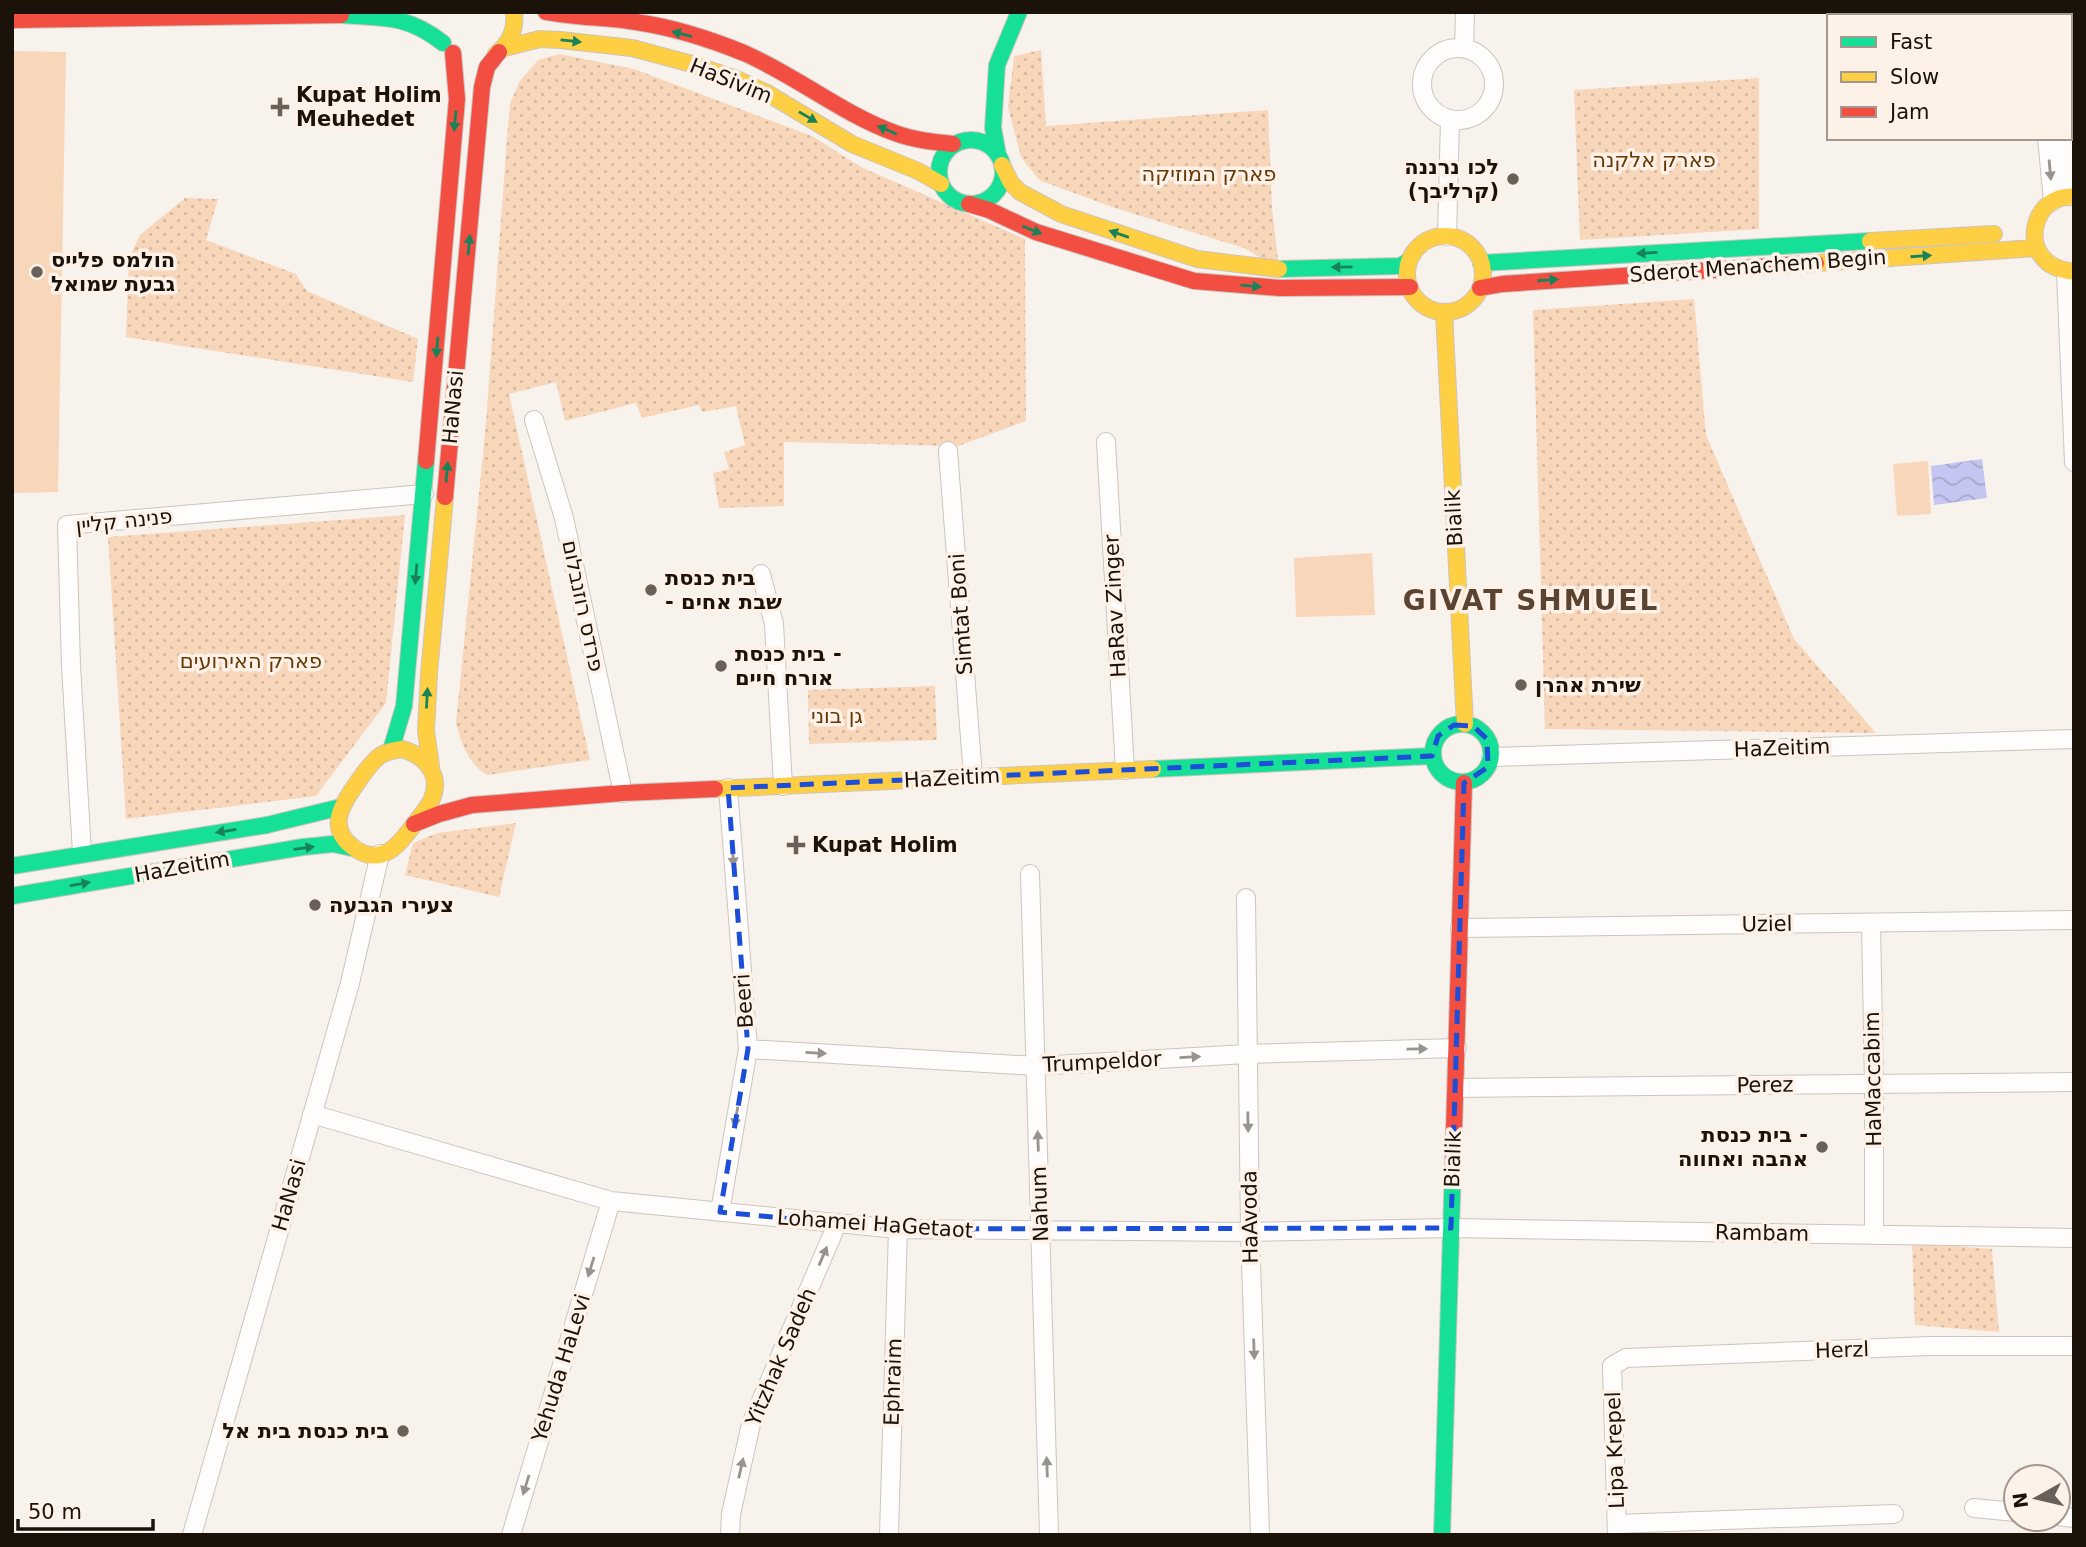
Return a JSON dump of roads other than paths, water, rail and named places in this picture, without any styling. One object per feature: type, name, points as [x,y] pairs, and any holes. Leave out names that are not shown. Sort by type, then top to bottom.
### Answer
[{"type":"street","name":"HaNasi","points":[[430,766],[426,724],[429,674],[482,87],[487,67],[510,39],[514,29],[514,12]]},
{"type":"street","name":"HaSivim","points":[[546,12],[562,16],[638,22],[744,53],[865,120],[921,142],[934,144],[967,133]]},
{"type":"street","points":[[969,204],[988,200],[1000,185],[1000,160],[993,128],[995,82],[997,65],[1019,12]]},
{"type":"street","points":[[1464,48],[1465,12]]},
{"type":"street","points":[[12,20],[98,16],[334,15],[392,18],[427,30],[459,53]]},
{"type":"street","name":"HaNasi","points":[[391,750],[404,706],[457,99],[459,53],[438,31],[436,18]]},
{"type":"street","name":"HaSivim","points":[[459,53],[488,58],[501,50],[532,40],[560,40],[632,48],[702,67],[767,93],[852,144],[918,171],[941,184]]},
{"type":"street","points":[[1464,48],[1474,51],[1489,65],[1494,88],[1491,100],[1484,110],[1474,117],[1450,119],[1439,115],[1430,107],[1422,86],[1423,75],[1435,56],[1443,51],[1464,48]]},
{"type":"street","points":[[995,82],[967,133],[946,150],[939,167],[941,184],[954,200],[989,210],[1036,232],[1194,281],[1280,288],[1410,287]]},
{"type":"street","points":[[1447,236],[1450,119]]},
{"type":"street","points":[[967,133],[984,142],[1000,160],[1011,183],[1036,202],[1061,214],[1196,259],[1279,269],[1400,266],[1409,261]]},
{"type":"street","points":[[2048,140],[2065,198]]},
{"type":"street","points":[[2065,140],[2065,198]]},
{"type":"street","points":[[2065,198],[2043,209],[2024,236],[2053,268],[2070,272],[2074,462]]},
{"type":"street","points":[[1447,236],[1458,238],[1477,252],[1483,276],[1480,288],[1466,306],[1444,312],[1423,305],[1415,297],[1407,274],[1409,261],[1415,250],[1435,237],[1447,236]]},
{"type":"street","name":"Sderot Menachem Begin","points":[[1481,263],[2024,236]]},
{"type":"street","name":"Sderot Menachem Begin","points":[[1480,288],[2024,236]]},
{"type":"street","name":"Bialik","points":[[1444,312],[1465,724]]},
{"type":"street","name":"פרדס רוזנבלום","points":[[534,420],[564,518],[623,793]]},
{"type":"street","name":"HaRav Zinger","points":[[1106,442],[1125,770]]},
{"type":"street","name":"Simtat Boni","points":[[948,451],[974,777]]},
{"type":"street","name":"פנינה קליין","points":[[82,853],[66,525],[424,494]]},
{"type":"street","points":[[761,574],[774,624],[783,786]]},
{"type":"street","points":[[1465,724],[1474,726],[1487,738],[1491,757],[1482,775],[1464,783],[1455,782],[1439,773],[1432,756],[1433,746],[1445,729],[1465,724]]},
{"type":"street","name":"HaZeitim","points":[[1491,757],[2074,739]]},
{"type":"street","points":[[391,750],[413,751],[423,757],[430,766],[435,778],[431,801],[397,846],[387,853],[363,853],[344,840],[338,818],[341,807],[381,755],[391,750]]},
{"type":"street","name":"HaZeitim","points":[[435,790],[455,804],[472,805],[623,793],[1432,756]]},
{"type":"street","name":"Bialik","points":[[1442,1535],[1464,783]]},
{"type":"street","name":"Beeri","points":[[720,1212],[748,1049],[728,788]]},
{"type":"street","name":"HaZeitim","points":[[414,824],[472,805]]},
{"type":"street","name":"HaZeitim","points":[[12,866],[271,824],[341,807]]},
{"type":"street","name":"HaZeitim","points":[[12,895],[303,848],[333,844],[352,848]]},
{"type":"street","name":"HaNasi","points":[[192,1535],[349,983],[380,854]]},
{"type":"street","name":"Nahum","points":[[1030,874],[1049,1535]]},
{"type":"street","name":"HaAvoda","points":[[1246,898],[1250,1232],[1259,1535]]},
{"type":"street","name":"Uziel","points":[[1460,929],[2074,920]]},
{"type":"street","name":"HaMaccabim","points":[[1871,923],[1874,1235]]},
{"type":"street","name":"Trumpeldor","points":[[748,1049],[1035,1066],[1247,1054],[1457,1048]]},
{"type":"street","name":"Perez","points":[[1455,1088],[2074,1082]]},
{"type":"street","name":"Lohamei HaGetaot","points":[[312,1114],[611,1201],[837,1224],[898,1229],[1040,1231],[1250,1232],[1451,1228]]},
{"type":"street","name":"Yehuda HaLevi","points":[[511,1535],[611,1201]]},
{"type":"street","name":"Yitzhak Sadeh","points":[[730,1535],[731,1514],[751,1424],[837,1224]]},
{"type":"street","name":"Rambam","points":[[1451,1228],[2074,1238]]},
{"type":"street","name":"Ephraim","points":[[889,1535],[898,1229]]},
{"type":"street","name":"Herzl","points":[[1612,1366],[1626,1358],[1929,1346],[2074,1346]]},
{"type":"street","name":"Lipa Krepel","points":[[1612,1366],[1617,1529]]},
{"type":"street","points":[[1974,1508],[2002,1511]]},
{"type":"street","points":[[1617,1529],[1894,1514]]},
{"type":"water","points":[[1982,459],[1987,498],[1934,505],[1931,466]]},
{"type":"place","name":"Kupat Holim Meuhedet","points":[[280,107]]},
{"type":"place","name":"לכו נרננה (קרליבך)","points":[[1513,179]]},
{"type":"place","name":"הולמס פלייס גבעת שמואל","points":[[37,272]]},
{"type":"place","name":"בית כנסת - שבת אחים","points":[[651,590]]},
{"type":"place","name":"בית כנסת - אורח חיים","points":[[721,666]]},
{"type":"place","name":"שירת אהרן","points":[[1521,685]]},
{"type":"place","name":"Kupat Holim","points":[[796,845]]},
{"type":"place","name":"צעירי הגבעה","points":[[315,905]]},
{"type":"place","name":"בית כנסת - אהבה ואחווה","points":[[1822,1147]]},
{"type":"place","name":"בית כנסת בית אל","points":[[403,1431]]},
{"type":"district","name":"GIVAT SHMUEL","points":[[1531,600]]},
{"type":"park label","name":"פארק אלקנה","points":[[1654,160]]},
{"type":"park label","name":"פארק המוזיקה","points":[[1209,174]]},
{"type":"park label","name":"פארק האירועים","points":[[251,661]]},
{"type":"park label","name":"גן בוני","points":[[837,716]]}]
